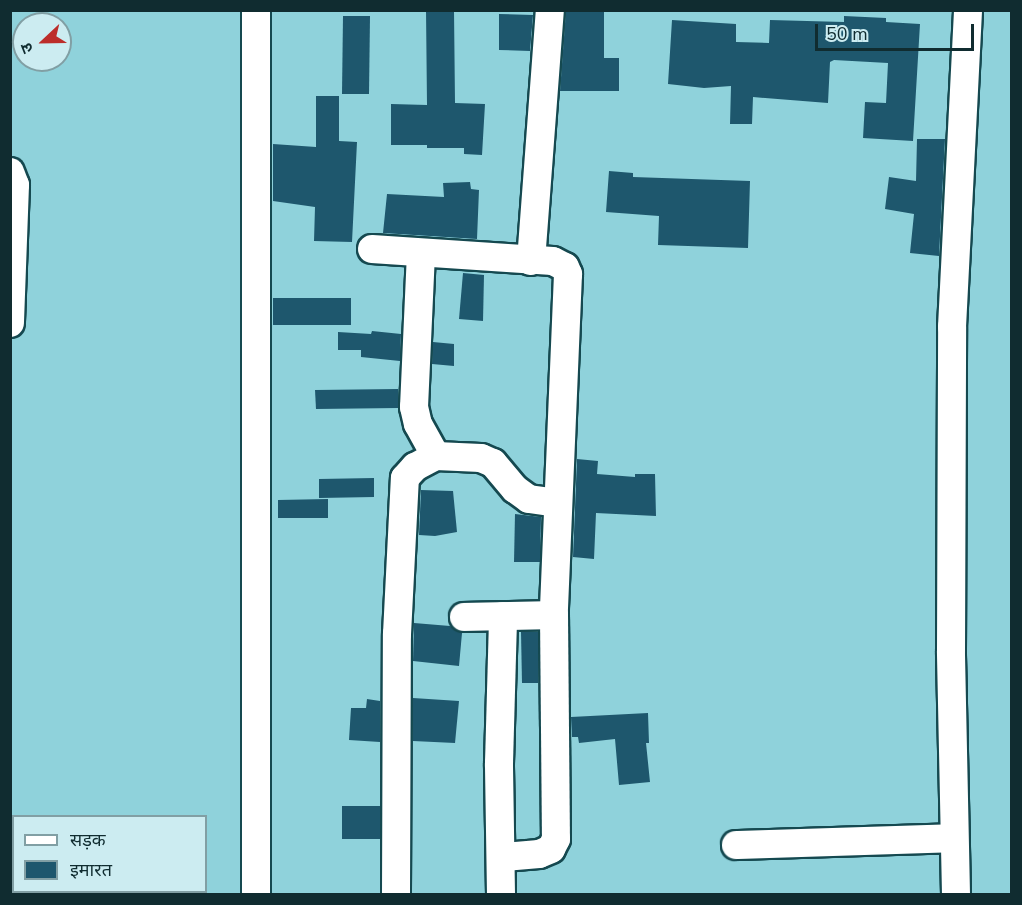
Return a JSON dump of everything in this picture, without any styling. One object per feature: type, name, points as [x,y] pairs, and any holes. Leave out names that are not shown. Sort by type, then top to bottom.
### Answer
[{"type":"street","points":[[256,10],[256,894]]},
{"type":"street","points":[[531,261],[550,10]]},
{"type":"street","points":[[956,894],[953,838],[952,327],[968,10]]},
{"type":"street","points":[[10,172],[15,185],[10,323]]},
{"type":"street","points":[[372,249],[559,263],[568,274],[554,615],[556,839],[551,849],[539,854],[501,857]]},
{"type":"street","points":[[421,253],[414,406],[418,424],[436,456]]},
{"type":"street","points":[[396,894],[397,634],[402,494],[405,478],[414,467],[436,456],[481,458],[493,463],[515,489],[529,500],[557,503]]},
{"type":"street","points":[[464,617],[554,615]]},
{"type":"street","points":[[501,894],[502,616]]},
{"type":"street","points":[[736,845],[953,838]]},
{"type":"building","points":[[426,10],[454,10],[455,103],[485,104],[482,155],[464,154],[464,148],[391,145],[391,104],[427,105]]},
{"type":"building","points":[[566,10],[604,10],[604,58],[619,58],[619,91],[560,91]]},
{"type":"building","points":[[499,14],[533,15],[530,51],[499,50]]},
{"type":"building","points":[[343,16],[370,16],[369,94],[342,94]]},
{"type":"building","points":[[844,16],[886,18],[886,22],[920,24],[913,141],[863,138],[865,102],[886,103],[888,63],[834,60],[830,62],[828,103],[753,97],[752,124],[730,124],[731,86],[704,88],[668,84],[672,20],[736,24],[736,42],[769,43],[770,20],[844,22]]},
{"type":"building","points":[[316,96],[339,96],[339,141],[357,142],[352,242],[314,241],[315,207],[273,201],[273,144],[316,147]]},
{"type":"building","points":[[917,139],[945,139],[939,256],[910,253],[914,214],[885,209],[889,177],[916,181]]},
{"type":"building","points":[[609,171],[633,173],[633,177],[750,181],[748,248],[658,245],[659,216],[606,212]]},
{"type":"building","points":[[470,182],[471,189],[479,190],[477,239],[383,233],[387,194],[444,197],[443,183]]},
{"type":"building","points":[[463,273],[484,275],[483,321],[459,319]]},
{"type":"building","points":[[273,298],[351,298],[351,325],[273,325]]},
{"type":"building","points":[[372,331],[401,334],[400,361],[361,357],[361,350],[338,350],[338,332],[371,334]]},
{"type":"building","points":[[433,342],[454,344],[454,366],[432,364]]},
{"type":"building","points":[[398,389],[398,408],[316,409],[315,390]]},
{"type":"building","points":[[577,459],[598,461],[597,474],[635,477],[635,474],[655,474],[656,516],[596,513],[594,559],[573,557]]},
{"type":"building","points":[[374,478],[374,497],[319,498],[319,479]]},
{"type":"building","points":[[421,490],[453,491],[457,532],[435,536],[419,535]]},
{"type":"building","points":[[328,499],[328,518],[278,518],[278,500]]},
{"type":"building","points":[[515,514],[541,517],[540,562],[514,562]]},
{"type":"building","points":[[414,623],[450,626],[462,633],[459,666],[413,661]]},
{"type":"building","points":[[521,632],[538,632],[538,683],[522,683]]},
{"type":"building","points":[[413,698],[459,701],[455,743],[413,741]]},
{"type":"building","points":[[367,699],[380,701],[380,742],[349,740],[351,708],[366,708]]},
{"type":"building","points":[[648,713],[649,743],[646,743],[650,782],[619,785],[615,739],[579,743],[578,737],[572,737],[571,717]]},
{"type":"building","points":[[342,806],[380,806],[380,839],[342,839]]}]
